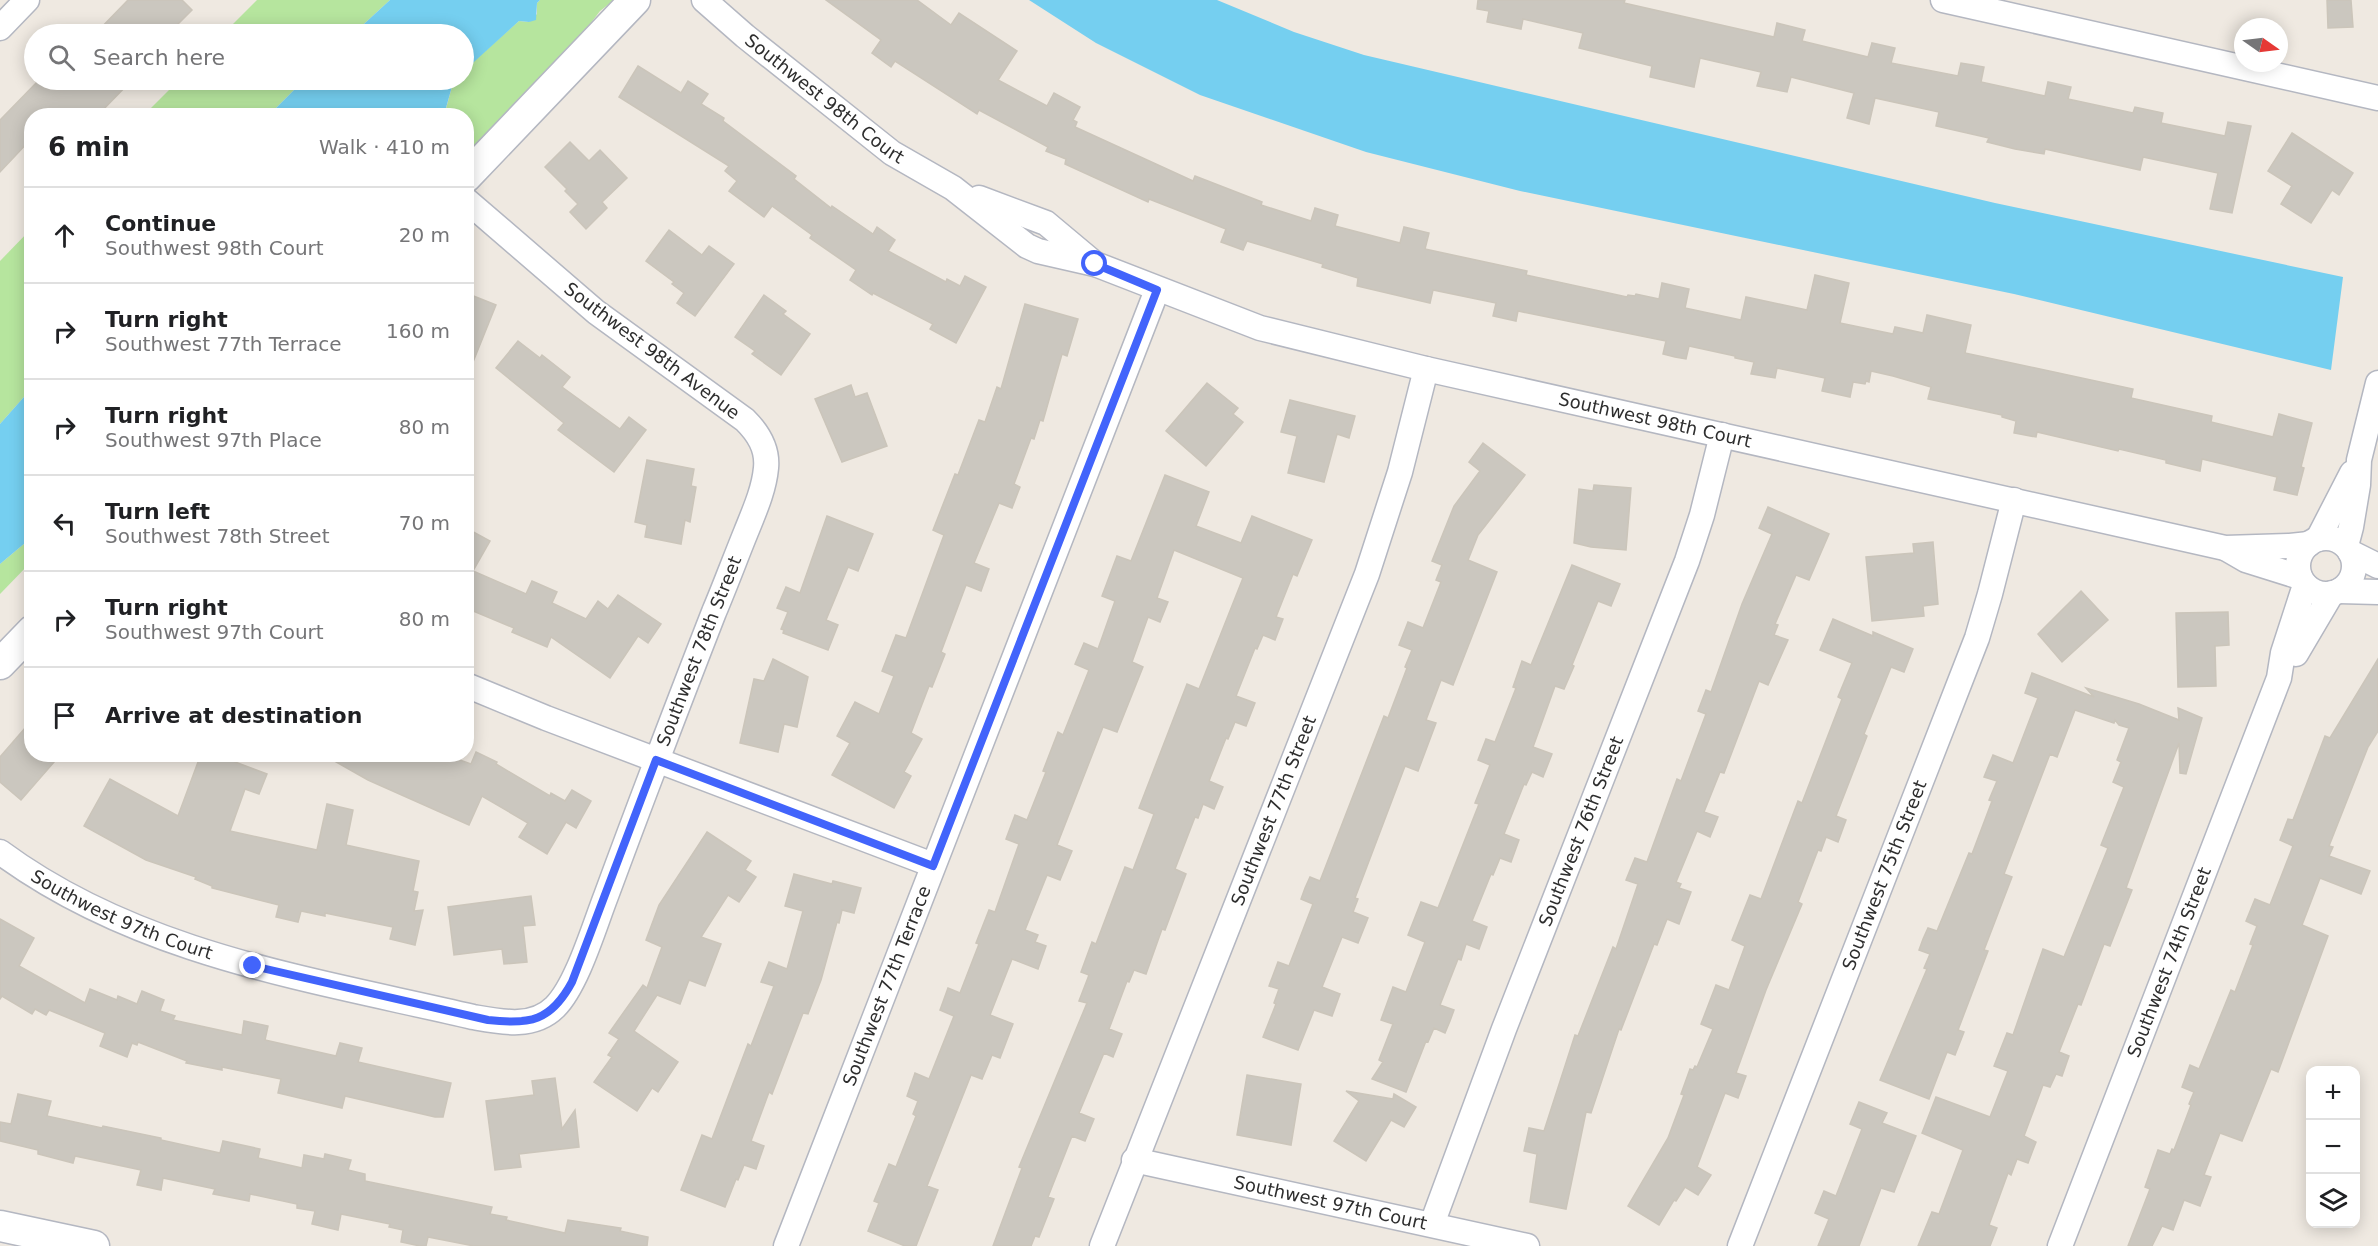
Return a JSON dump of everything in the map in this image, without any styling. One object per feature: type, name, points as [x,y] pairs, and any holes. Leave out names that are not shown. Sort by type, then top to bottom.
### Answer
[{"type":"street","points":[[0,28],[27,0]]},
{"type":"street","points":[[474,169],[635,0]]},
{"type":"street","name":"Southwest 98th Court","points":[[704,0],[745,36],[892,153],[953,188],[1027,246],[1038,251],[1095,264],[1157,290],[1260,328],[1426,369],[2225,548],[2290,546],[2314,542]]},
{"type":"street","points":[[1943,0],[2378,98]]},
{"type":"street","name":"Southwest 98th Avenue","points":[[474,207],[596,312],[745,420],[763,444],[767,465]]},
{"type":"street","name":"Southwest 77th Terrace","points":[[786,1246],[1157,290]]},
{"type":"street","name":"Southwest 77th Street","points":[[1102,1246],[1367,574],[1400,472],[1426,369]]},
{"type":"street","points":[[2335,592],[2351,578],[2354,569],[2348,549],[2358,485],[2359,460],[2378,383]]},
{"type":"street","name":"Southwest 76th Street","points":[[1432,1224],[1509,1018],[1687,561],[1702,515],[1722,435]]},
{"type":"street","points":[[2359,460],[2314,542],[2303,550],[2299,558],[2303,581],[2313,591],[2322,594],[2378,592]]},
{"type":"street","name":"Southwest 78th Street","points":[[531,1021],[556,1006],[572,982],[656,760],[750,523],[767,465]]},
{"type":"street","name":"Southwest 75th Street","points":[[1740,1246],[1965,671],[1990,594],[2014,500]]},
{"type":"street","points":[[2314,542],[2333,539],[2378,566]]},
{"type":"street","name":"Southwest 98th Court","points":[[2225,548],[2246,560],[2303,581]]},
{"type":"street","name":"Southwest 74th Street","points":[[2060,1246],[2279,678],[2283,653],[2303,581]]},
{"type":"street","name":"Southwest 74th Street","points":[[2279,678],[2335,592]]},
{"type":"street","points":[[0,664],[24,639]]},
{"type":"street","points":[[474,689],[506,703],[933,866]]},
{"type":"street","name":"Southwest 97th Court","points":[[0,852],[78,902],[119,922],[181,945],[253,966],[473,1017],[506,1022],[531,1021]]},
{"type":"street","name":"Southwest 97th Court","points":[[1134,1160],[1527,1246]]},
{"type":"street","points":[[0,1226],[94,1246]]},
{"type":"green space","points":[[257,0],[390,0],[364,24],[233,24]]},
{"type":"green space","points":[[540,0],[614,0],[600,11],[584,32],[474,149],[474,108],[446,108],[451,90],[474,90],[474,61],[519,21],[529,22],[537,14],[537,3]]},
{"type":"green space","points":[[169,90],[294,90],[276,108],[151,108]]},
{"type":"green space","points":[[24,236],[24,397],[0,424],[0,261]]},
{"type":"green space","points":[[24,544],[24,569],[0,594],[0,564]]},
{"type":"water","points":[[390,0],[540,0],[537,3],[536,20],[519,21],[474,62],[474,24],[364,24]]},
{"type":"water","points":[[1029,0],[1217,0],[1294,32],[1364,55],[1995,203],[2343,277],[2331,370],[2014,294],[1520,191],[1366,152],[1200,95],[1096,43]]},
{"type":"water","points":[[294,90],[451,90],[446,108],[276,108]]},
{"type":"water","points":[[24,397],[24,544],[0,564],[0,424]]},
{"type":"building","points":[[128,0],[182,0],[192,10],[178,24],[105,24]]},
{"type":"building","points":[[826,0],[917,0],[951,25],[959,13],[1017,51],[998,80],[1047,106],[1054,93],[1080,107],[1073,120],[1077,122],[1075,127],[1193,181],[1195,176],[1262,202],[1261,205],[1311,221],[1315,208],[1338,215],[1335,226],[1400,243],[1404,227],[1429,233],[1425,249],[1527,271],[1526,275],[1627,297],[1636,294],[1659,299],[1662,283],[1689,289],[1685,308],[1741,320],[1746,297],[1807,310],[1815,275],[1849,283],[1840,323],[1893,334],[1895,327],[1923,333],[1927,315],[1971,325],[1965,353],[2133,389],[2131,398],[2212,416],[2211,422],[2273,437],[2279,414],[2312,423],[2297,495],[2274,490],[2277,477],[2202,459],[2200,471],[2166,463],[2166,460],[2037,432],[2036,437],[2014,433],[2016,421],[2002,417],[2002,415],[1928,399],[1931,387],[1893,376],[1871,371],[1869,382],[1866,381],[1865,384],[1853,382],[1850,397],[1822,391],[1825,378],[1777,368],[1775,378],[1751,374],[1754,362],[1735,358],[1735,356],[1689,346],[1686,359],[1675,357],[1663,354],[1666,341],[1518,311],[1516,321],[1493,316],[1496,303],[1433,290],[1430,303],[1357,286],[1358,278],[1322,267],[1323,264],[1247,241],[1243,250],[1221,242],[1226,229],[1149,199],[1148,202],[1065,164],[1066,159],[1046,151],[1048,147],[979,110],[977,114],[895,61],[891,67],[872,53],[881,40]]},
{"type":"building","points":[[1478,0],[1625,0],[1624,3],[1774,37],[1777,23],[1805,30],[1802,41],[1868,57],[1872,43],[1895,48],[1891,63],[1958,76],[1961,63],[1984,67],[1981,82],[2045,96],[2048,82],[2071,87],[2068,99],[2133,113],[2135,107],[2163,113],[2161,123],[2225,136],[2228,122],[2251,126],[2232,213],[2210,209],[2218,173],[2143,157],[2140,170],[2045,149],[2044,154],[2015,149],[1987,142],[1989,138],[1936,126],[1939,112],[1875,98],[1869,124],[1847,118],[1854,93],[1791,77],[1787,92],[1757,86],[1761,72],[1700,58],[1694,87],[1650,77],[1652,66],[1579,48],[1583,33],[1523,19],[1521,29],[1487,22],[1489,11],[1477,9]]},
{"type":"building","points":[[2327,0],[2351,0],[2353,27],[2328,28]]},
{"type":"building","points":[[638,66],[681,93],[688,81],[708,94],[701,104],[724,118],[723,121],[796,176],[794,179],[831,208],[832,206],[873,234],[877,227],[895,240],[888,251],[946,282],[947,279],[960,286],[965,276],[986,287],[956,343],[930,329],[933,324],[873,293],[872,295],[850,280],[856,270],[810,238],[812,235],[772,206],[764,217],[729,191],[737,181],[725,171],[729,166],[619,97]]},
{"type":"building","points":[[29,90],[122,90],[105,108],[24,108],[24,146],[0,172],[0,120]]},
{"type":"building","points":[[2292,133],[2353,173],[2339,195],[2332,190],[2311,223],[2281,204],[2292,186],[2268,171]]},
{"type":"building","points":[[570,142],[589,161],[600,150],[627,178],[602,202],[607,208],[586,229],[570,212],[578,204],[545,167]]},
{"type":"building","points":[[669,230],[702,255],[709,246],[734,264],[695,316],[677,303],[684,293],[672,284],[674,282],[646,261]]},
{"type":"building","points":[[764,295],[786,311],[783,314],[810,334],[781,375],[752,354],[755,351],[735,337]]},
{"type":"building","points":[[474,296],[496,305],[474,360]]},
{"type":"building","points":[[1025,304],[1078,319],[1067,356],[1062,354],[1043,421],[1040,420],[1034,439],[1031,438],[1014,484],[1020,487],[1012,508],[999,503],[974,563],[989,569],[981,591],[966,585],[941,652],[945,654],[932,687],[929,686],[911,733],[922,739],[904,772],[911,776],[894,808],[832,775],[850,743],[837,736],[855,702],[879,714],[894,676],[882,671],[896,635],[906,638],[944,535],[933,530],[955,474],[958,475],[979,420],[985,422],[997,387],[1001,389]]},
{"type":"building","points":[[518,341],[540,358],[542,355],[570,377],[562,387],[620,429],[629,417],[646,430],[614,472],[558,430],[564,423],[496,368]]},
{"type":"building","points":[[1207,383],[1238,408],[1233,414],[1243,422],[1206,466],[1166,431]]},
{"type":"building","points":[[851,385],[855,397],[867,393],[887,446],[842,462],[815,399]]},
{"type":"building","points":[[1290,400],[1355,416],[1349,438],[1337,434],[1324,482],[1288,473],[1297,436],[1281,432]]},
{"type":"building","points":[[1483,443],[1525,475],[1478,535],[1468,560],[1497,572],[1453,685],[1441,680],[1426,720],[1436,723],[1418,771],[1405,766],[1355,898],[1358,899],[1353,912],[1368,918],[1358,943],[1342,937],[1322,987],[1340,994],[1332,1016],[1314,1010],[1298,1050],[1263,1037],[1276,1004],[1274,1003],[1279,989],[1269,986],[1278,962],[1289,966],[1313,904],[1301,899],[1305,888],[1310,877],[1320,881],[1384,716],[1388,718],[1412,650],[1399,645],[1408,622],[1423,628],[1441,582],[1436,580],[1442,565],[1432,561],[1454,506],[1480,471],[1469,462]]},
{"type":"building","points":[[647,460],[694,469],[691,486],[696,487],[690,522],[685,520],[681,544],[645,537],[647,525],[635,522]]},
{"type":"building","points":[[1165,475],[1209,492],[1196,526],[1241,543],[1252,516],[1312,540],[1297,576],[1293,574],[1276,617],[1283,619],[1275,640],[1263,635],[1257,649],[1255,648],[1236,696],[1255,703],[1246,726],[1235,722],[1228,739],[1226,738],[1209,781],[1223,787],[1214,809],[1203,804],[1198,818],[1195,817],[1175,869],[1186,874],[1165,930],[1162,929],[1146,974],[1134,970],[1129,982],[1127,981],[1109,1029],[1122,1034],[1113,1057],[1104,1053],[1079,1113],[1094,1119],[1085,1141],[1072,1136],[1048,1197],[1054,1199],[1039,1237],[1035,1236],[1031,1246],[993,1246],[1022,1168],[1019,1167],[1087,1003],[1079,1001],[1089,975],[1081,972],[1092,942],[1096,944],[1125,867],[1133,870],[1154,814],[1139,808],[1187,684],[1199,689],[1243,578],[1174,550],[1157,598],[1168,602],[1160,622],[1148,617],[1132,662],[1143,667],[1117,732],[1103,727],[1057,845],[1072,851],[1060,880],[1047,875],[1025,930],[1038,935],[1035,942],[1046,946],[1038,969],[1012,959],[990,1015],[1013,1024],[1000,1058],[992,1055],[982,1079],[971,1075],[927,1186],[938,1190],[916,1246],[905,1246],[868,1231],[879,1203],[874,1201],[889,1164],[896,1167],[916,1116],[913,1114],[918,1101],[907,1096],[915,1073],[929,1079],[954,1016],[940,1010],[948,988],[960,993],[989,910],[995,912],[1019,844],[1006,839],[1015,815],[1027,820],[1046,772],[1043,771],[1058,732],[1063,735],[1089,670],[1075,664],[1084,643],[1098,649],[1115,601],[1102,596],[1117,556],[1131,561]]},
{"type":"building","points":[[1594,485],[1631,488],[1626,550],[1574,543],[1579,489],[1593,491]]},
{"type":"building","points":[[1768,507],[1829,534],[1809,580],[1796,575],[1775,624],[1778,625],[1774,635],[1788,640],[1768,685],[1759,681],[1724,773],[1720,772],[1704,812],[1718,817],[1710,837],[1697,831],[1676,882],[1681,884],[1679,888],[1691,892],[1679,924],[1667,919],[1657,945],[1654,944],[1621,1030],[1619,1029],[1591,1113],[1586,1112],[1566,1209],[1530,1202],[1537,1154],[1524,1151],[1529,1128],[1544,1131],[1575,1035],[1578,1036],[1613,947],[1616,949],[1638,884],[1626,880],[1635,858],[1647,862],[1677,779],[1681,781],[1706,714],[1698,711],[1706,690],[1711,692],[1742,604],[1772,534],[1759,528]]},
{"type":"building","points":[[827,516],[873,534],[858,571],[848,567],[826,620],[838,625],[828,650],[783,633],[784,630],[781,629],[788,612],[777,608],[786,587],[800,593]]},
{"type":"building","points":[[474,532],[490,541],[474,569]]},
{"type":"building","points":[[1933,542],[1938,604],[1923,606],[1924,616],[1872,621],[1866,557],[1914,553],[1913,544]]},
{"type":"building","points":[[1572,565],[1620,584],[1611,606],[1598,601],[1564,689],[1555,686],[1533,747],[1552,754],[1543,777],[1532,772],[1526,785],[1524,784],[1504,834],[1519,840],[1511,862],[1500,858],[1472,921],[1487,927],[1479,949],[1466,944],[1461,960],[1458,959],[1440,1005],[1454,1010],[1450,1021],[1445,1033],[1434,1028],[1428,1042],[1426,1041],[1406,1092],[1372,1079],[1383,1062],[1379,1060],[1393,1024],[1381,1020],[1393,987],[1406,992],[1425,942],[1408,935],[1421,902],[1438,908],[1479,804],[1475,803],[1490,765],[1478,760],[1486,739],[1495,742],[1516,688],[1513,687],[1522,661],[1531,665]]},
{"type":"building","points":[[474,571],[526,594],[532,581],[557,592],[552,603],[586,619],[598,601],[608,609],[618,595],[661,624],[648,643],[638,636],[610,678],[551,637],[547,647],[512,632],[514,628],[474,611]]},
{"type":"building","points":[[2081,591],[2108,620],[2062,662],[2038,634]]},
{"type":"building","points":[[2228,612],[2229,645],[2215,646],[2216,686],[2178,687],[2176,613]]},
{"type":"building","points":[[1833,619],[1873,636],[1873,632],[1913,649],[1904,672],[1891,667],[1864,734],[1867,736],[1836,816],[1846,820],[1838,842],[1826,837],[1821,851],[1818,850],[1798,902],[1802,904],[1766,990],[1736,1073],[1746,1076],[1738,1098],[1725,1093],[1697,1167],[1711,1175],[1698,1195],[1685,1187],[1659,1225],[1628,1206],[1668,1138],[1684,1095],[1681,1094],[1690,1069],[1697,1067],[1713,1029],[1701,1024],[1716,985],[1729,990],[1745,946],[1732,940],[1750,895],[1761,899],[1798,801],[1802,803],[1842,699],[1838,697],[1852,663],[1820,650]]},
{"type":"building","points":[[773,659],[808,677],[797,727],[784,724],[778,752],[740,743],[754,679],[764,681]]},
{"type":"building","points":[[2378,659],[2378,731],[2368,747],[2329,846],[2333,847],[2329,856],[2370,871],[2361,894],[2320,878],[2302,925],[2328,936],[2278,1072],[2271,1069],[2242,1141],[2220,1133],[2204,1175],[2211,1177],[2200,1206],[2184,1200],[2173,1230],[2162,1226],[2152,1246],[2128,1246],[2150,1189],[2145,1187],[2158,1150],[2170,1154],[2172,1149],[2174,1150],[2191,1105],[2189,1104],[2194,1092],[2182,1087],[2190,1065],[2199,1069],[2231,990],[2235,992],[2253,945],[2250,944],[2257,926],[2246,921],[2255,899],[2270,905],[2293,846],[2280,840],[2288,819],[2293,820],[2325,736],[2330,738]]},
{"type":"building","points":[[2032,673],[2094,697],[2086,688],[2139,704],[2179,720],[2178,708],[2202,718],[2186,774],[2180,773],[2179,743],[2126,888],[2132,890],[2110,946],[2104,944],[2081,1005],[2078,1004],[2059,1052],[2069,1056],[2062,1076],[2056,1074],[2050,1087],[2043,1085],[2024,1136],[2036,1142],[2028,1163],[2017,1159],[2011,1175],[2008,1173],[1989,1225],[1997,1228],[1990,1246],[1918,1246],[1932,1212],[1939,1214],[1963,1150],[1922,1133],[1936,1097],[1990,1117],[2008,1071],[1994,1066],[2007,1033],[2013,1035],[2043,949],[2064,957],[2108,848],[2101,845],[2124,787],[2113,782],[2121,762],[2117,760],[2129,728],[2119,725],[2115,720],[2114,723],[2075,710],[2057,757],[2050,754],[2004,874],[2012,877],[1984,950],[1988,951],[1958,1030],[1964,1032],[1955,1055],[1947,1052],[1929,1099],[1880,1080],[1927,969],[1924,968],[1930,954],[1919,950],[1923,939],[1928,928],[1937,931],[1969,853],[1972,854],[1992,801],[1989,800],[1997,781],[1984,777],[1993,755],[2013,763],[2038,698],[2025,693]]},
{"type":"building","points":[[24,729],[24,762],[54,762],[21,800],[0,782],[0,757]]},
{"type":"building","points":[[476,752],[497,762],[496,764],[550,796],[551,793],[565,801],[572,790],[591,801],[576,828],[566,822],[547,854],[519,837],[528,823],[482,796],[469,825],[368,780],[336,762],[465,762],[471,764],[474,762]]},
{"type":"building","points":[[198,762],[235,762],[267,774],[259,794],[245,789],[230,831],[317,850],[327,804],[353,810],[346,845],[419,861],[413,891],[418,892],[414,911],[423,910],[415,945],[390,939],[393,927],[325,913],[325,916],[301,911],[298,922],[276,917],[279,905],[212,888],[195,879],[196,877],[146,860],[84,826],[110,779],[178,816]]},
{"type":"building","points":[[707,832],[751,861],[745,870],[756,877],[739,902],[728,895],[701,937],[721,944],[705,986],[689,980],[680,1004],[657,995],[634,1031],[678,1062],[658,1092],[652,1088],[637,1111],[594,1082],[612,1057],[608,1055],[619,1039],[609,1033],[643,985],[647,988],[662,947],[646,940],[659,905]]},
{"type":"building","points":[[794,874],[832,884],[833,881],[861,888],[854,913],[842,910],[808,1014],[803,1013],[772,1094],[769,1092],[751,1141],[764,1146],[756,1169],[744,1165],[725,1207],[681,1190],[702,1135],[712,1139],[748,1044],[751,1046],[774,986],[761,982],[769,962],[787,969],[803,911],[785,906]]},
{"type":"building","points":[[531,896],[535,925],[523,926],[527,962],[504,964],[502,949],[454,955],[448,907]]},
{"type":"building","points":[[0,919],[34,938],[19,966],[85,1003],[90,989],[117,1000],[118,996],[137,1004],[142,991],[164,1000],[160,1011],[175,1016],[173,1020],[242,1035],[244,1021],[268,1026],[265,1040],[336,1056],[340,1043],[362,1048],[358,1062],[451,1083],[443,1117],[345,1096],[342,1108],[278,1093],[281,1079],[222,1067],[222,1070],[186,1063],[187,1061],[138,1042],[137,1045],[132,1043],[127,1057],[100,1046],[105,1033],[49,1010],[46,1015],[35,1009],[32,1014],[2,996],[0,999]]},
{"type":"building","points":[[1247,1075],[1301,1084],[1291,1145],[1237,1135]]},
{"type":"building","points":[[555,1078],[562,1129],[575,1110],[579,1147],[519,1154],[521,1167],[495,1170],[486,1101],[534,1095],[532,1081]]},
{"type":"building","points":[[1346,1091],[1393,1099],[1394,1094],[1416,1107],[1404,1127],[1391,1120],[1366,1161],[1334,1141],[1359,1101]]},
{"type":"building","points":[[18,1094],[51,1101],[47,1116],[161,1138],[161,1140],[220,1153],[223,1141],[260,1149],[258,1158],[302,1168],[304,1155],[324,1159],[325,1154],[351,1160],[348,1170],[365,1174],[365,1181],[492,1207],[490,1214],[507,1217],[506,1220],[565,1233],[568,1220],[621,1228],[620,1231],[648,1237],[647,1246],[474,1246],[428,1237],[426,1246],[420,1246],[401,1242],[403,1230],[389,1227],[390,1224],[341,1214],[338,1230],[312,1224],[315,1211],[297,1208],[297,1204],[250,1194],[249,1201],[213,1194],[215,1189],[163,1178],[161,1190],[137,1185],[141,1170],[75,1156],[73,1163],[38,1154],[38,1150],[0,1141],[0,1122],[11,1124]]},
{"type":"building","points":[[1859,1102],[1887,1113],[1882,1123],[1916,1136],[1894,1192],[1881,1188],[1859,1246],[1818,1246],[1829,1219],[1815,1213],[1824,1191],[1836,1196],[1862,1129],[1850,1124]]},
{"type":"route","points":[[253,966],[488,1020],[522,1023],[540,1017],[556,1006],[572,982],[656,760],[933,866],[1157,290],[1095,264]]}]
